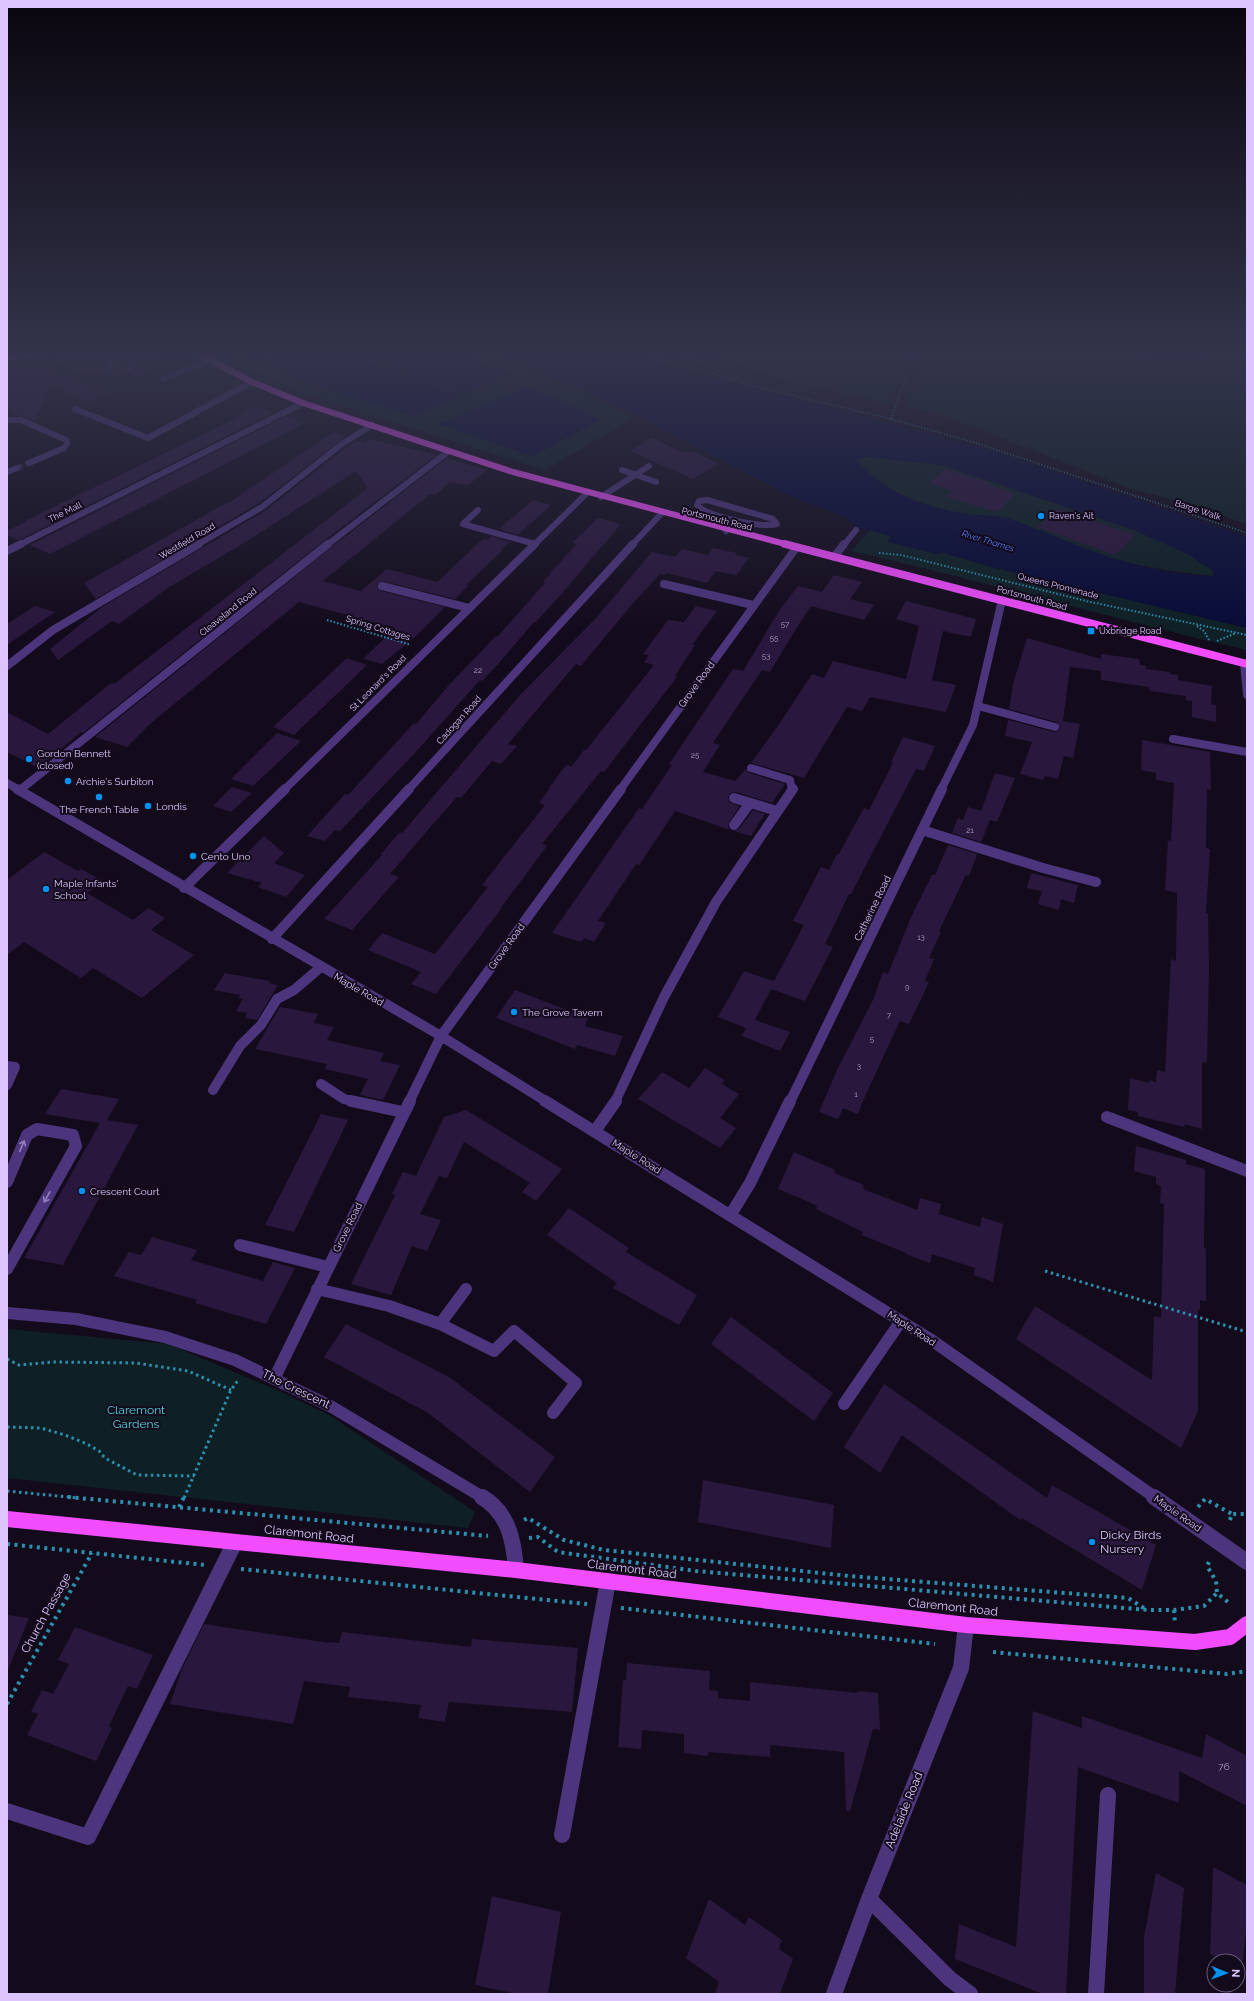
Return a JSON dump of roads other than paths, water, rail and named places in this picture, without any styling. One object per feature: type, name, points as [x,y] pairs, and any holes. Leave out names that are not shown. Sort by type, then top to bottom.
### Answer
[{"type":"main road","name":"Portsmouth Road","points":[[433,445],[587,493],[661,514],[1246,663]]},
{"type":"main road","name":"Claremont Road","points":[[7,1519],[516,1570],[966,1625],[1195,1642],[1227,1639],[1240,1632],[1247,1624]]},
{"type":"street","points":[[29,463],[64,448],[66,445]]},
{"type":"street","name":"The Mall","points":[[7,551],[218,445]]},
{"type":"street","name":"Westfield Road","points":[[7,666],[53,630],[262,507],[340,445]]},
{"type":"street","name":"Cleaveland Road","points":[[20,790],[390,495],[450,451]]},
{"type":"street","points":[[601,497],[634,474],[649,466]]},
{"type":"street","points":[[7,472],[17,468]]},
{"type":"street","points":[[622,470],[656,482]]},
{"type":"street","name":"St Leonard's Road","points":[[184,888],[587,493]]},
{"type":"street","points":[[707,500],[773,519],[777,524],[769,526],[735,520],[702,510],[697,505],[699,501],[707,500]]},
{"type":"street","points":[[478,510],[463,524],[535,544]]},
{"type":"street","name":"Cadogan Road","points":[[272,939],[661,514]]},
{"type":"street","points":[[726,530],[735,520]]},
{"type":"street","points":[[834,557],[856,530]]},
{"type":"street","name":"Grove Road","points":[[274,1379],[441,1036],[796,548]]},
{"type":"street","points":[[664,584],[753,606]]},
{"type":"street","points":[[382,586],[469,608]]},
{"type":"street","name":"Catherine Road","points":[[731,1214],[750,1183],[973,726],[1002,600]]},
{"type":"street","points":[[1246,663],[1247,695]]},
{"type":"street","points":[[978,706],[1055,727]]},
{"type":"street","points":[[1173,739],[1247,752]]},
{"type":"street","points":[[596,1131],[617,1099],[664,997],[716,902],[793,789],[790,780],[751,768]]},
{"type":"street","name":"Maple Road","points":[[7,783],[184,888],[441,1036],[731,1214],[930,1339],[1187,1518],[1247,1562]]},
{"type":"street","points":[[734,798],[777,811]]},
{"type":"street","points":[[734,825],[750,803]]},
{"type":"street","points":[[922,830],[1043,868],[1096,882]]},
{"type":"street","points":[[213,1090],[240,1046],[261,1025],[277,999],[294,990],[321,967]]},
{"type":"street","points":[[7,1066],[15,1067],[7,1085]]},
{"type":"street","points":[[321,1084],[344,1099],[404,1112]]},
{"type":"street","points":[[1106,1116],[1247,1171]]},
{"type":"street","points":[[7,1182],[27,1135],[37,1129],[73,1135],[76,1146],[7,1269]]},
{"type":"street","points":[[240,1245],[328,1267]]},
{"type":"street","points":[[317,1289],[389,1306],[440,1324],[494,1351],[514,1331],[576,1383],[554,1413]]},
{"type":"street","points":[[440,1324],[466,1289]]},
{"type":"street","name":"The Crescent","points":[[7,1313],[76,1320],[165,1337],[248,1366],[332,1407],[488,1500],[503,1515],[514,1540],[516,1570]]},
{"type":"street","points":[[844,1404],[901,1321]]},
{"type":"street","points":[[7,1811],[88,1837],[235,1542]]},
{"type":"street","points":[[562,1835],[608,1581]]},
{"type":"street","name":"Adelaide Road","points":[[834,1994],[869,1899],[961,1668],[966,1625]]},
{"type":"street","points":[[1096,1994],[1108,1795]]},
{"type":"street","points":[[869,1899],[950,1979],[970,1994]]},
{"type":"water","points":[[501,445],[552,445],[532,456]]},
{"type":"water","name":"River Thames","points":[[695,445],[973,445],[991,450],[1247,537],[1247,628],[996,568],[940,552],[938,554],[888,542],[891,536],[858,527],[855,523],[847,522],[848,518],[790,496]],"holes":[[[867,457],[943,465],[1137,531],[1187,554],[1213,570],[1213,576],[1176,573],[1139,565],[1102,555],[1010,519],[973,515],[937,508],[921,503],[879,482],[856,460]]]},
{"type":"tunnel","points":[[17,468],[29,463]]},
{"type":"place","name":"Raven's Ait","points":[[1041,516]]},
{"type":"place","name":"Uxbridge Road","points":[[1091,631]]},
{"type":"place","name":"Gordon Bennett (closed)","points":[[29,759]]},
{"type":"place","name":"Archie's Surbiton","points":[[68,781]]},
{"type":"place","name":"The French Table","points":[[99,797]]},
{"type":"place","name":"Londis","points":[[148,806]]},
{"type":"place","name":"Cento Uno","points":[[193,856]]},
{"type":"place","name":"Maple Infants' School","points":[[46,889]]},
{"type":"place","name":"The Grove Tavern","points":[[514,1012]]},
{"type":"place","name":"Crescent Court","points":[[82,1191]]},
{"type":"place","name":"Dicky Birds Nursery","points":[[1092,1542]]},
{"type":"park label","name":"Claremont Gardens","points":[[136,1417]]}]
